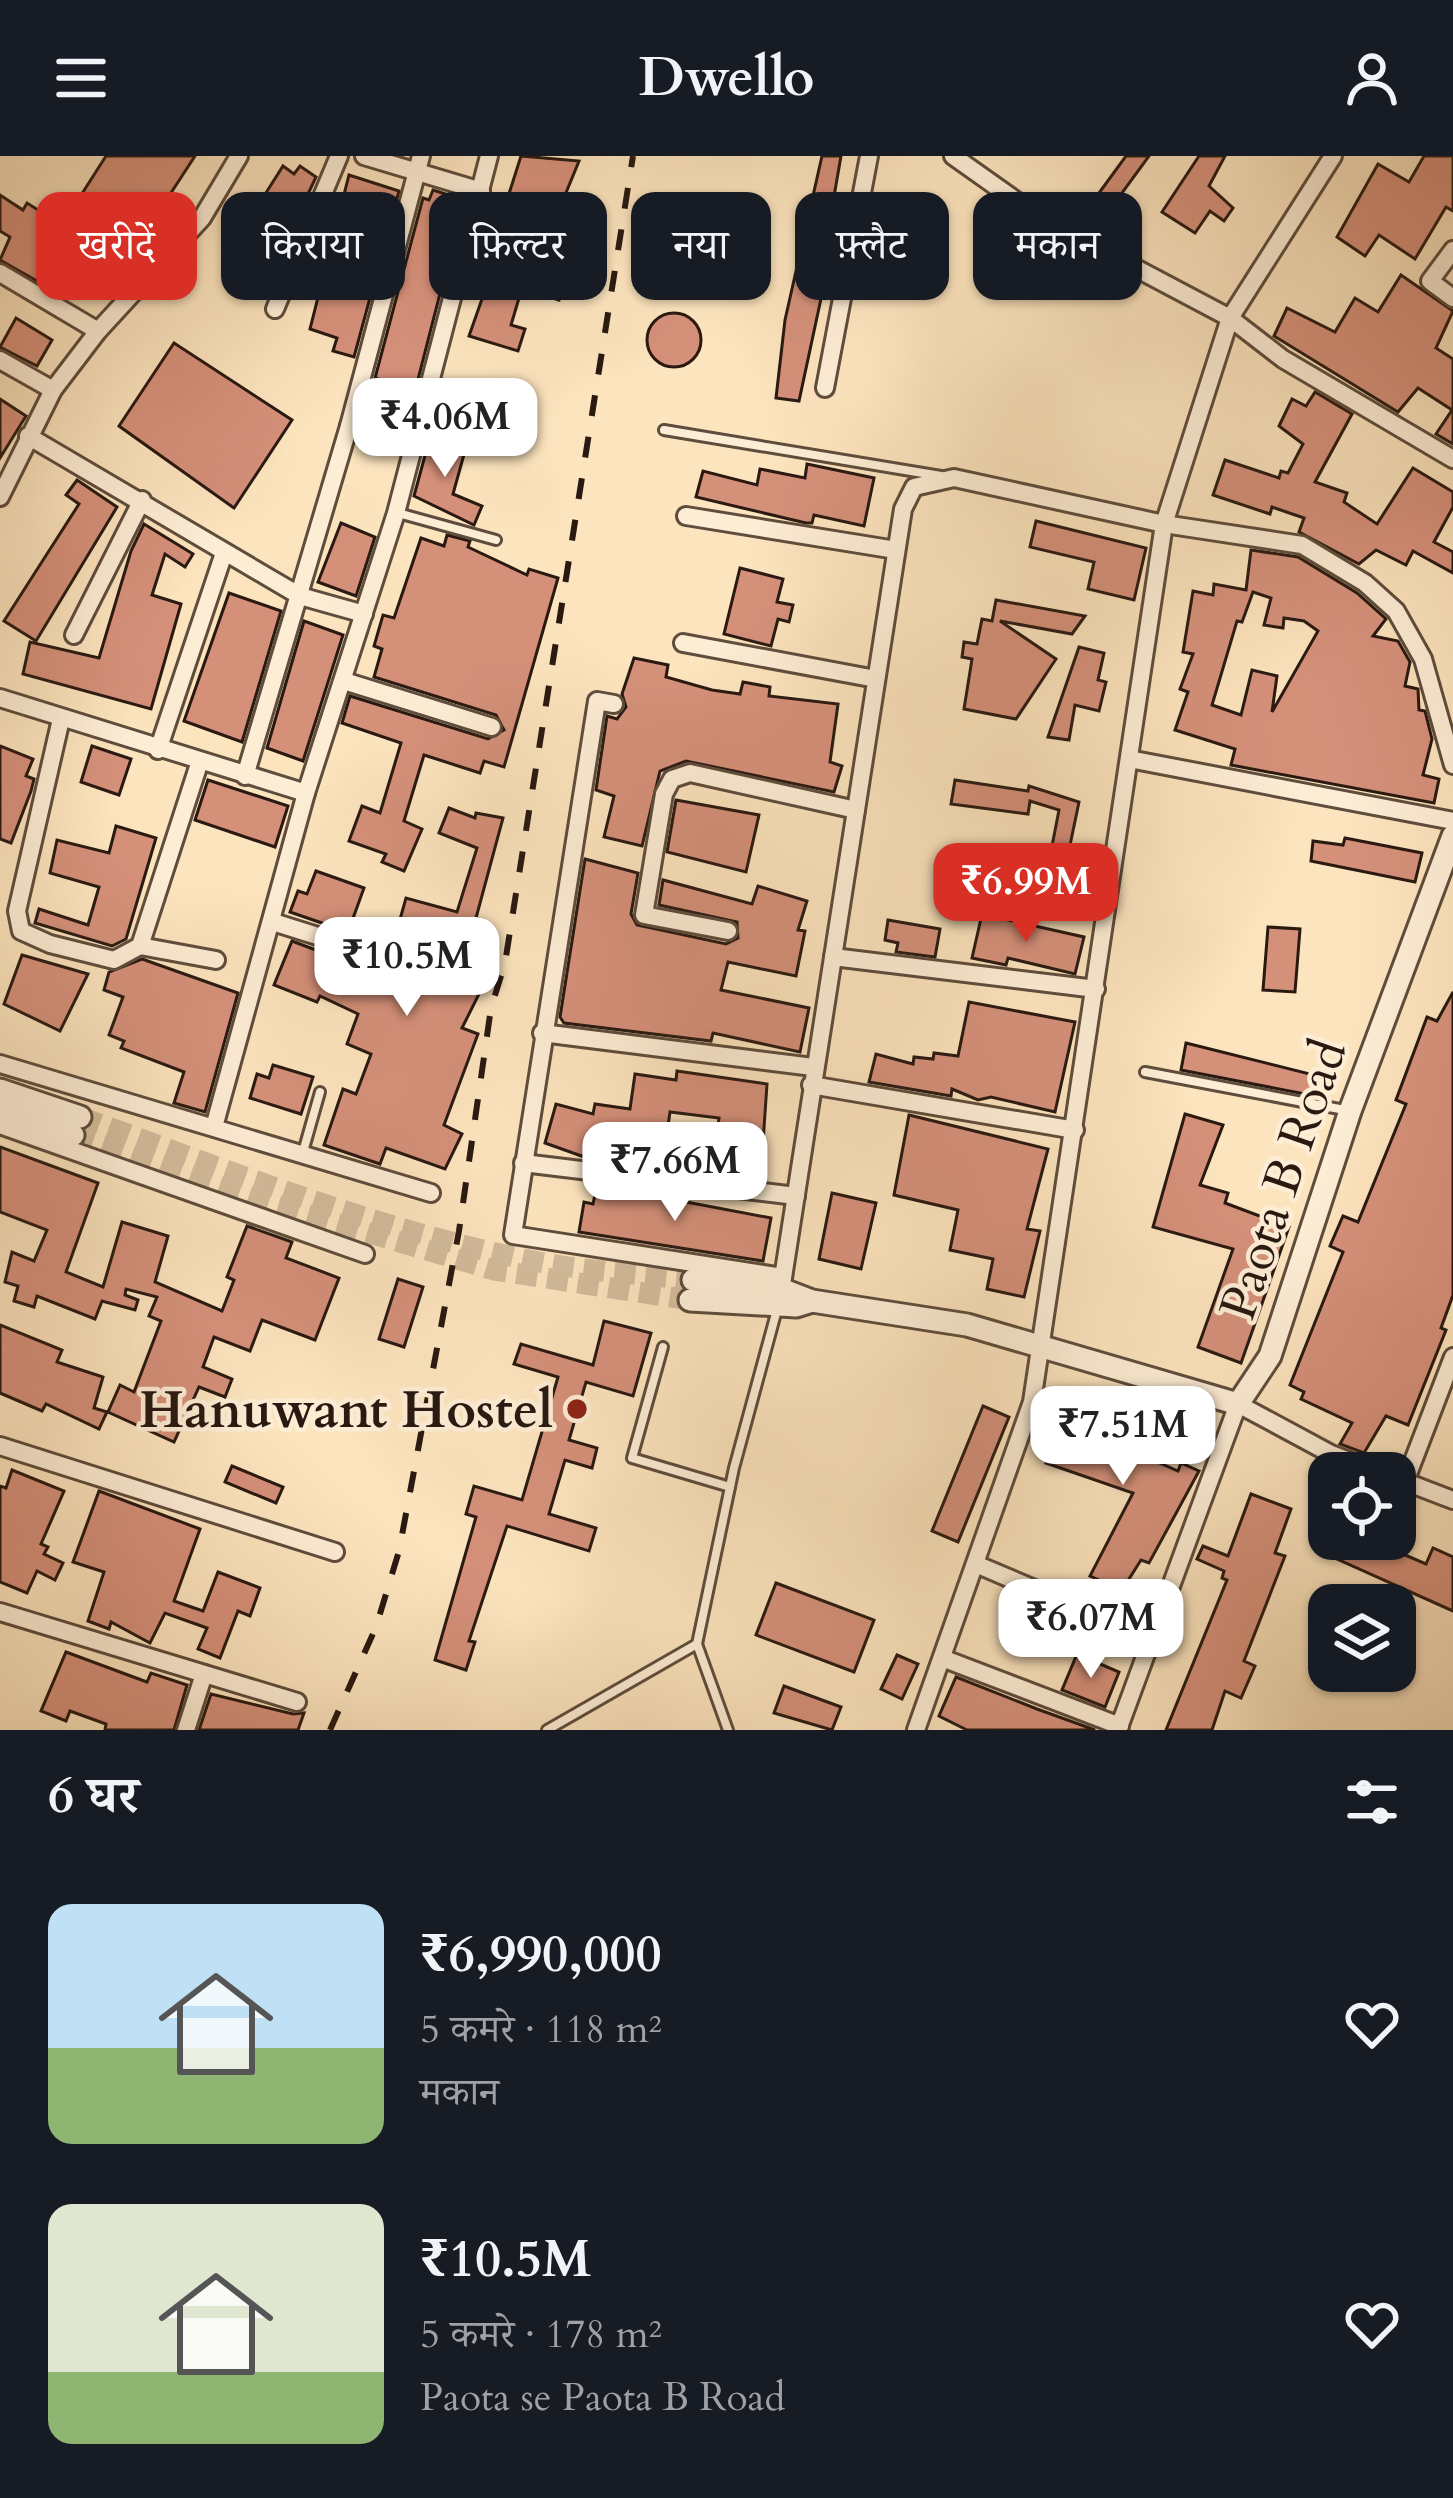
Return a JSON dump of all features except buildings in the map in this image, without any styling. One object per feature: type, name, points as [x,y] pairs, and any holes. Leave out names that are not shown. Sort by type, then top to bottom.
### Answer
[{"type":"street","points":[[0,496],[52,390],[98,331],[202,218],[238,156]]},
{"type":"street","points":[[275,309],[339,156]]},
{"type":"street","points":[[364,156],[417,176],[482,191]]},
{"type":"street","points":[[245,776],[349,426],[421,156]]},
{"type":"street","points":[[214,1127],[306,793],[396,513],[489,156]]},
{"type":"street","points":[[825,388],[869,156]]},
{"type":"street","points":[[952,156],[1039,218],[1230,318],[1282,359],[1453,459]]},
{"type":"street","points":[[916,1730],[1032,1402],[1164,524],[1230,318],[1333,156]]},
{"type":"street","points":[[1453,250],[1430,280],[1453,298]]},
{"type":"street","points":[[0,273],[98,331]]},
{"type":"street","points":[[0,360],[52,390]]},
{"type":"street","points":[[349,426],[413,445]]},
{"type":"street","points":[[28,436],[300,596],[364,614]]},
{"type":"street","points":[[781,1290],[896,550],[903,508],[914,487],[954,478],[1164,524],[1302,544],[1366,583],[1396,611],[1423,659],[1453,765]]},
{"type":"street","points":[[74,634],[142,500]]},
{"type":"street","points":[[686,516],[896,550]]},
{"type":"street","points":[[158,750],[224,553]]},
{"type":"street","points":[[683,643],[876,679]]},
{"type":"street","points":[[344,682],[492,727]]},
{"type":"street","points":[[0,698],[199,764],[306,793]]},
{"type":"street","points":[[614,704],[597,701],[513,1235],[781,1290],[812,1301],[967,1325],[1238,1404],[1327,1452]]},
{"type":"street","points":[[61,719],[17,911],[21,931],[50,944],[114,960],[140,946],[216,960]]},
{"type":"street","points":[[1129,759],[1453,821]]},
{"type":"street","points":[[140,946],[199,764]]},
{"type":"street","points":[[728,931],[644,915],[664,794],[672,779],[690,773],[856,810]]},
{"type":"street","name":"Paota B Road","points":[[1238,1404],[1270,1356],[1350,1111],[1453,836]]},
{"type":"street","points":[[273,922],[422,969]]},
{"type":"street","points":[[833,957],[1096,989]]},
{"type":"street","points":[[542,1033],[812,1076],[1075,1130]]},
{"type":"street","points":[[0,1064],[431,1193]]},
{"type":"street","points":[[0,1090],[76,1126],[0,1109]]},
{"type":"street","points":[[0,1125],[365,1255]]},
{"type":"street","points":[[523,1163],[796,1196]]},
{"type":"street","points":[[692,1290],[781,1290]]},
{"type":"street","points":[[1412,1452],[1453,1357]]},
{"type":"street","points":[[942,1658],[1119,1728],[1238,1404]]},
{"type":"street","points":[[0,1446],[335,1552]]},
{"type":"street","points":[[1416,1486],[1453,1500]]},
{"type":"street","points":[[978,1565],[1152,1639]]},
{"type":"street","points":[[0,1612],[297,1702]]},
{"type":"street","points":[[185,1730],[204,1674]]},
{"type":"lane","points":[[664,430],[954,478]]},
{"type":"lane","points":[[396,513],[496,540]]},
{"type":"lane","points":[[1145,1072],[1350,1111]]},
{"type":"lane","points":[[303,1152],[320,1092]]},
{"type":"lane","points":[[728,1730],[697,1644],[730,1487],[781,1290]]},
{"type":"lane","points":[[662,1347],[632,1458],[730,1487]]},
{"type":"lane","points":[[548,1730],[697,1644]]},
{"type":"tunnel","points":[[80,1117],[315,1201],[436,1238],[556,1265],[693,1280]]},
{"type":"tunnel","points":[[73,1135],[262,1201],[494,1270],[690,1300]]},
{"type":"railway","points":[[330,1730],[376,1627],[399,1551],[459,1231],[491,1008],[505,963],[633,156]]},
{"type":"place","name":"Hanuwant Hostel","points":[[577,1409]]}]
